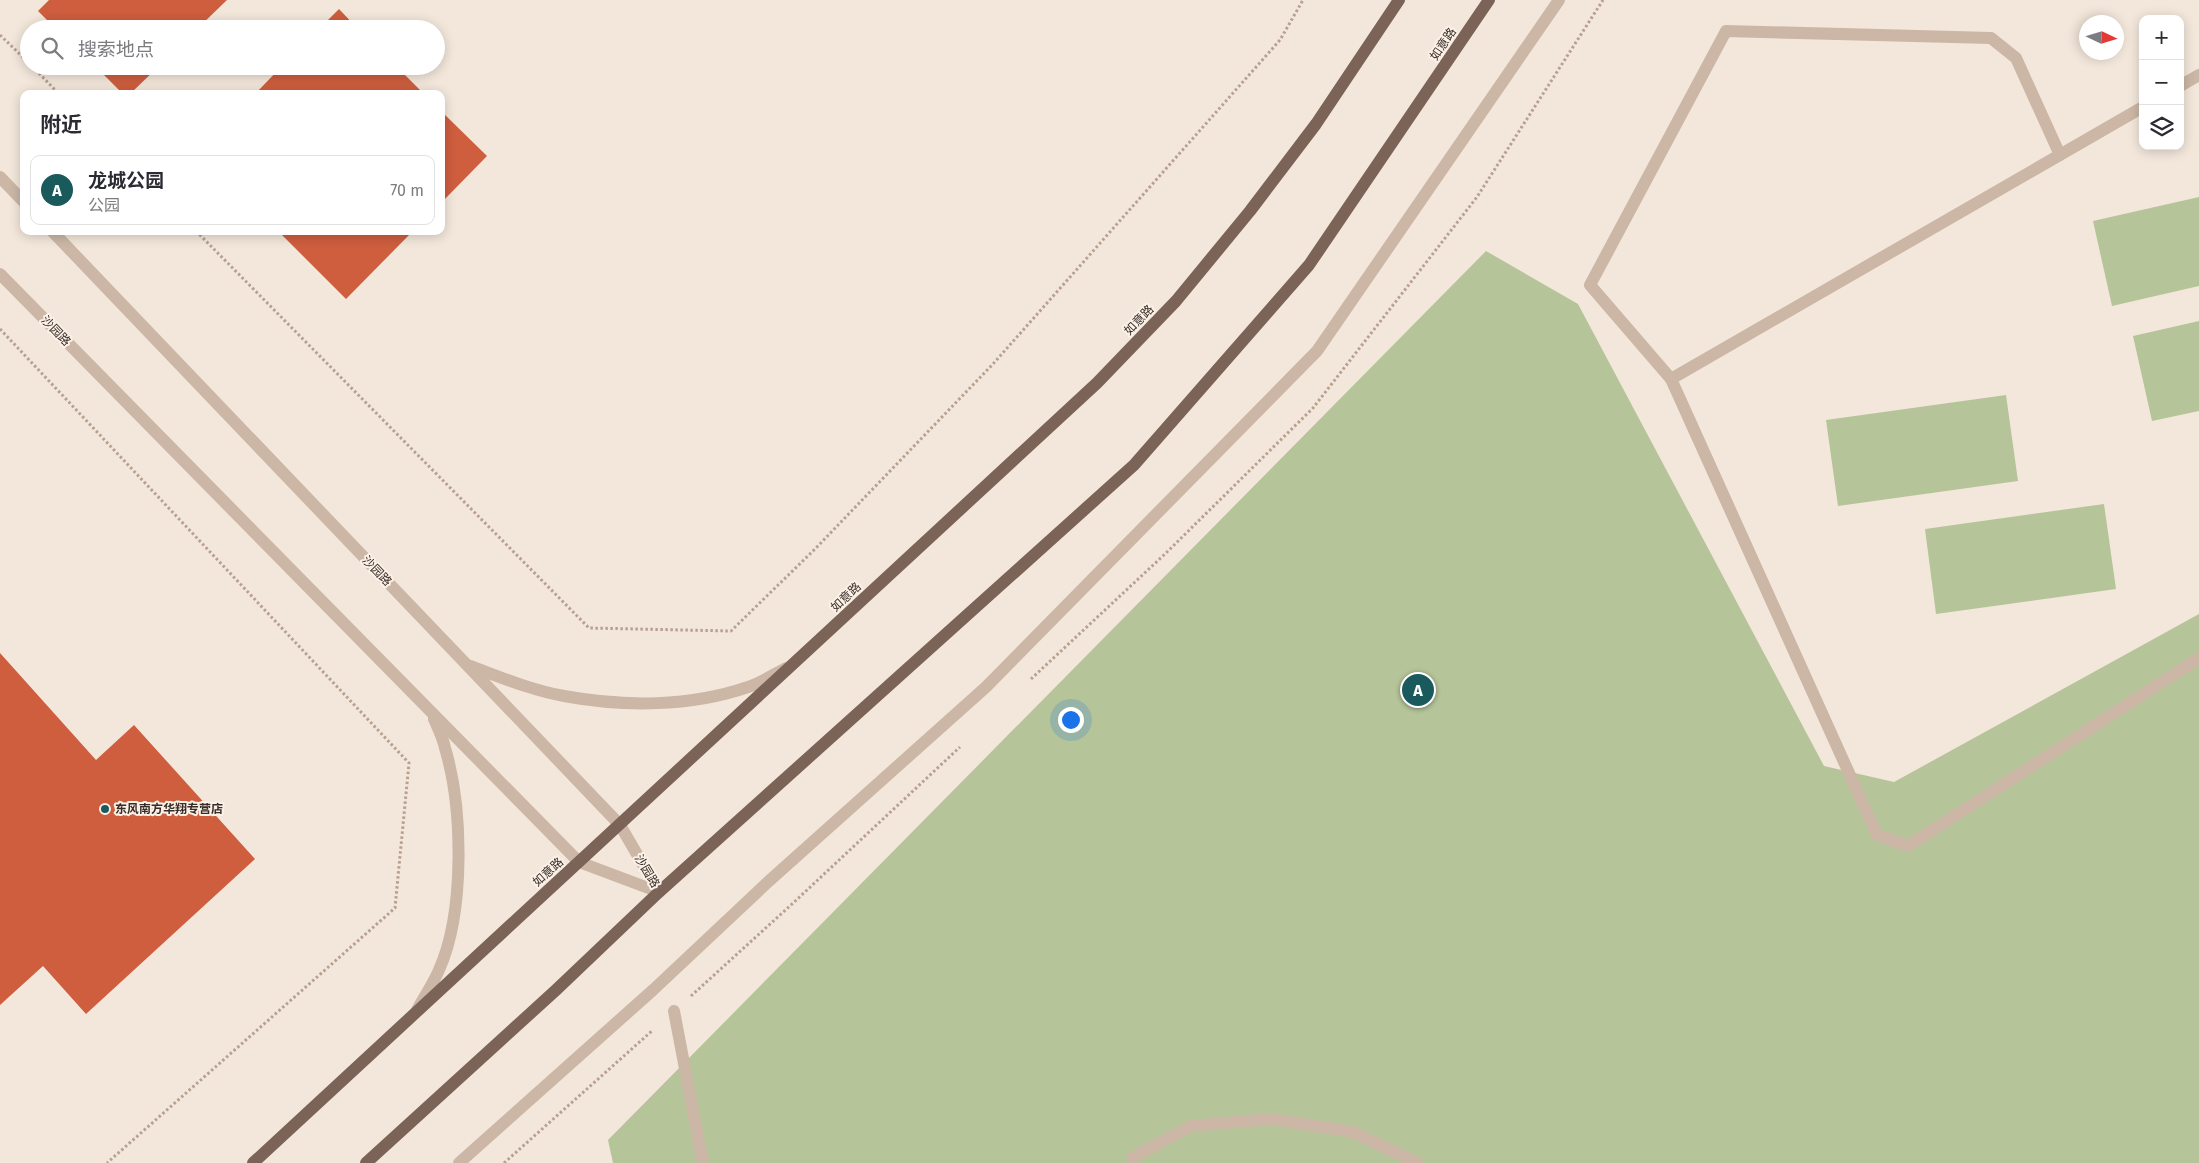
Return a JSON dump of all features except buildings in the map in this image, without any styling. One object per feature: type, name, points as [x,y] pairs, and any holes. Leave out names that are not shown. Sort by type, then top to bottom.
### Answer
[{"type":"main road","name":"如意路","points":[[253,1163],[1097,383],[1176,301],[1250,211],[1316,124],[1399,0]]},
{"type":"main road","name":"如意路","points":[[366,1163],[556,990],[659,892],[1134,466],[1309,266],[1489,0]]},
{"type":"street","points":[[459,1163],[654,990],[769,881],[986,687],[1316,351],[1559,0]]},
{"type":"street","points":[[2060,155],[2016,58],[1991,38],[1726,32],[1590,285],[1671,379],[1877,835],[1908,846],[2199,658]]},
{"type":"street","points":[[2184,84],[2199,75]]},
{"type":"street","points":[[1671,379],[2139,109]]},
{"type":"street","points":[[0,177],[20,198]]},
{"type":"street","name":"沙园路","points":[[56,235],[620,825],[659,892]]},
{"type":"street","name":"沙园路","points":[[0,274],[579,862],[659,892]]},
{"type":"street","points":[[466,664],[518,683],[563,696],[609,702],[660,703],[710,698],[750,687],[794,664]]},
{"type":"street","points":[[414,1014],[440,970],[452,931],[457,881],[458,829],[454,785],[445,747],[431,712]]},
{"type":"street","points":[[674,1011],[703,1163]]},
{"type":"street","points":[[1134,1163],[1133,1157],[1191,1126],[1272,1119],[1353,1132],[1416,1163]]},
{"type":"path","points":[[200,235],[589,628],[731,631],[815,549],[993,364],[1280,40],[1303,0]]},
{"type":"path","points":[[0,35],[20,55]]},
{"type":"path","points":[[41,75],[55,90]]},
{"type":"path","points":[[0,329],[409,763],[395,908],[107,1163]]},
{"type":"green space","points":[[2199,197],[2199,286],[2112,306],[2093,221]]},
{"type":"green space","points":[[1486,251],[1578,304],[1824,766],[1894,782],[2199,614],[2199,1163],[613,1163],[608,1140]]},
{"type":"green space","points":[[2199,321],[2199,411],[2152,421],[2133,336]]},
{"type":"green space","points":[[2006,395],[2018,481],[1838,506],[1826,420]]},
{"type":"green space","points":[[2104,504],[2116,589],[1936,614],[1925,529]]},
{"type":"place","name":"龙城公园","points":[[1418,690]]},
{"type":"place","name":"东风南方华翔专营店","points":[[105,809]]}]
